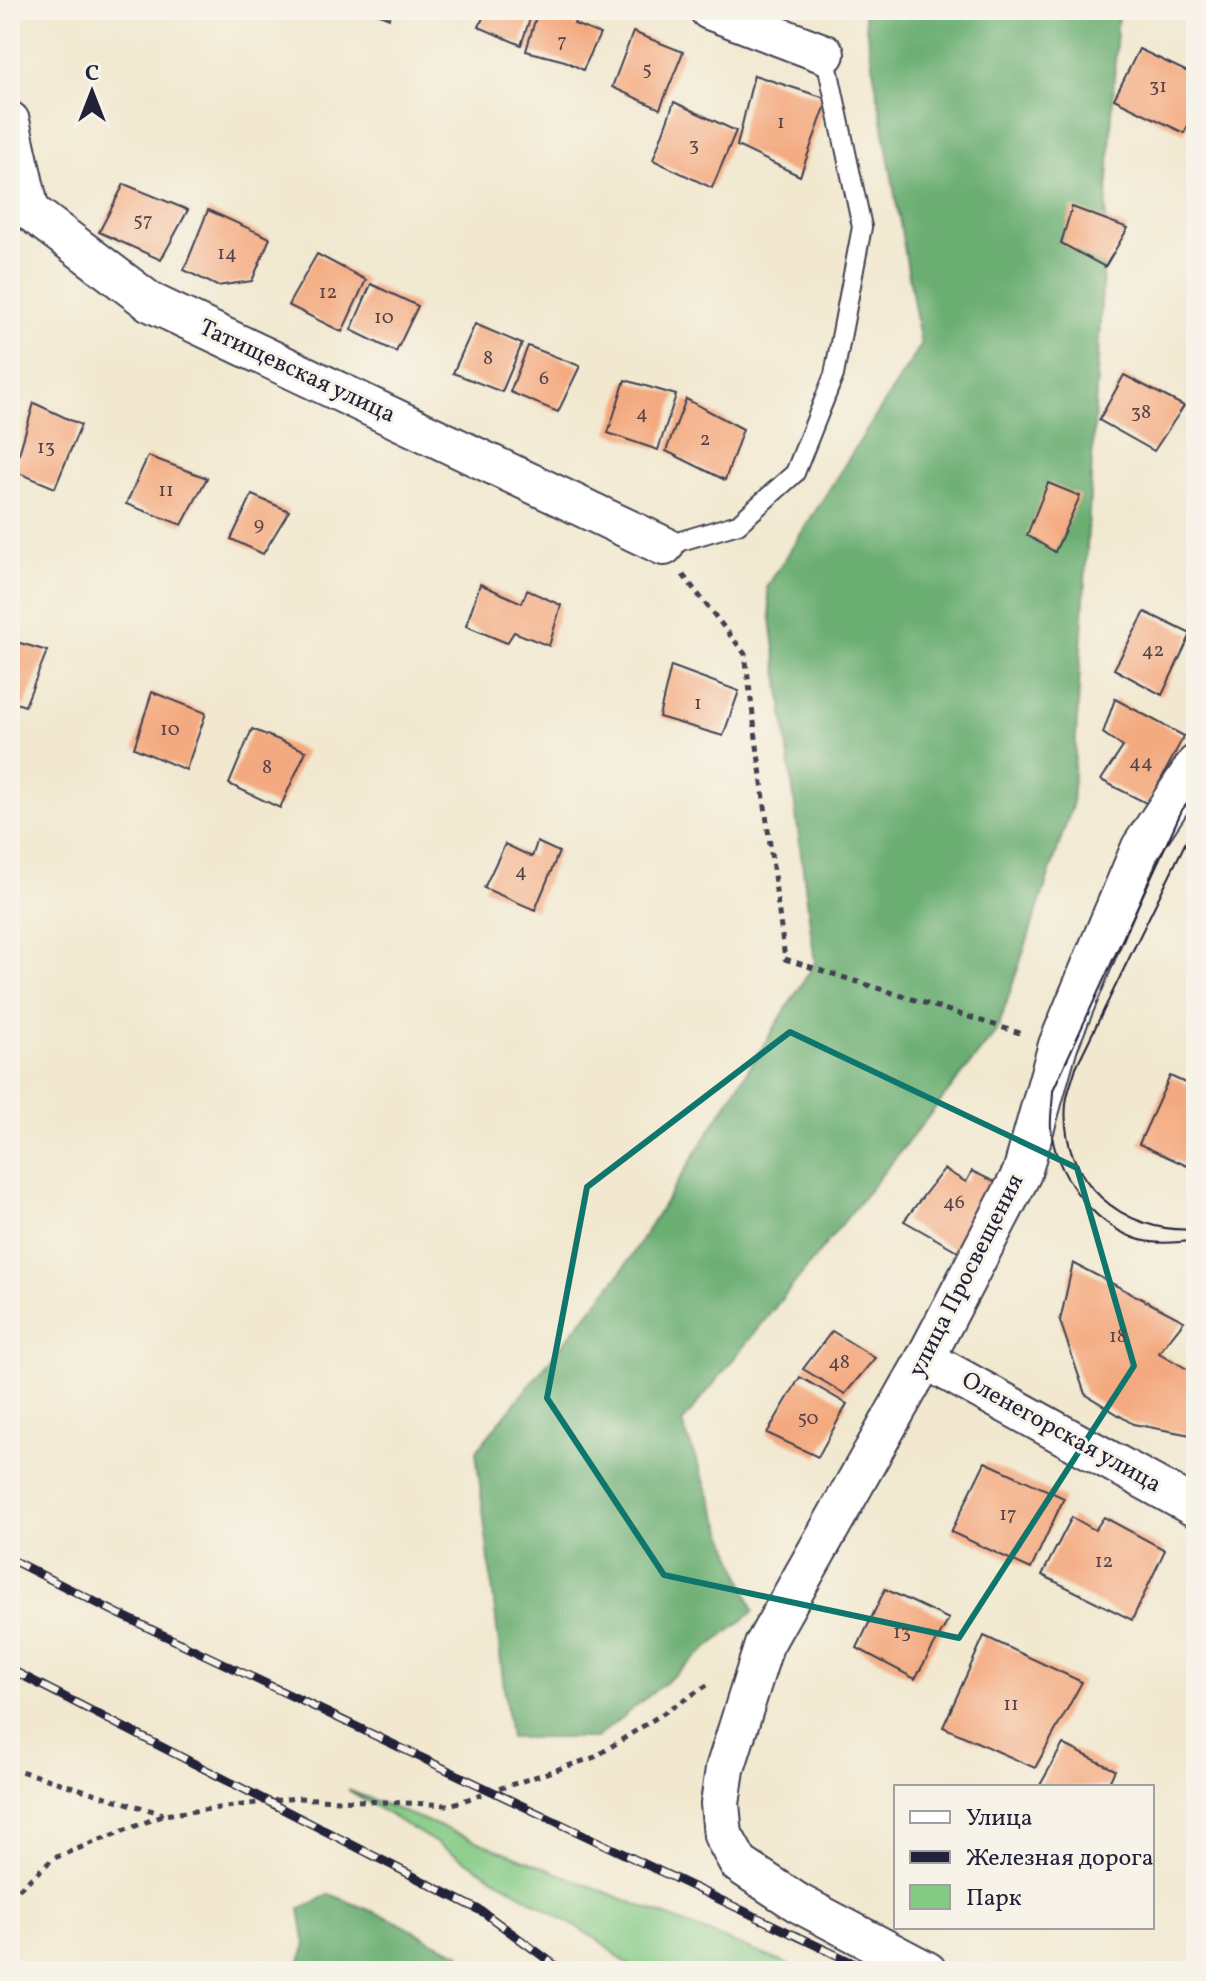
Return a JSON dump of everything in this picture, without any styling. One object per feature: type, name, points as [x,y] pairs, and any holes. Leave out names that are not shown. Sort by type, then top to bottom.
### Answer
[{"type":"street","points":[[709,10],[825,54]]},
{"type":"street","name":"Татищевская улица","points":[[10,121],[30,211],[150,302],[664,546]]},
{"type":"street","name":"улица Просвещения","points":[[927,1971],[798,1903],[739,1864],[723,1835],[720,1804],[725,1769],[764,1645],[925,1359],[1022,1173],[1058,1045],[1141,847],[1196,764]]},
{"type":"street","name":"Оленегорская улица","points":[[925,1359],[1196,1508]]},
{"type":"lane","points":[[664,546],[738,524],[795,473],[834,375],[862,227],[825,54]]},
{"type":"path","points":[[664,546],[745,654],[785,959],[1058,1045]]},
{"type":"path","points":[[10,1897],[54,1858],[164,1815],[296,1798],[450,1805],[595,1757],[717,1679]]},
{"type":"path","points":[[10,1768],[164,1815]]},
{"type":"highlighted area","points":[[790,1032],[1077,1168],[1134,1366],[959,1638],[664,1575],[547,1398],[587,1187]]},
{"type":"green space","points":[[863,10],[1118,10],[1072,806],[997,1031],[682,1423],[754,1611],[596,1738],[510,1738],[476,1451],[620,1274],[815,963],[767,587],[921,345]]},
{"type":"green space","points":[[348,1790],[805,1971],[636,1971],[596,1939]]},
{"type":"green space","points":[[330,1894],[460,1953],[468,1971],[296,1971],[306,1945],[300,1909]]},
{"type":"building","points":[[370,10],[393,10],[389,18]]},
{"type":"building","points":[[486,10],[533,10],[521,45],[479,27]]},
{"type":"building","points":[[538,10],[571,10],[579,13],[574,24],[600,34],[583,70],[565,61],[526,51]]},
{"type":"building","points":[[633,32],[683,52],[660,109],[612,87]]},
{"type":"building","points":[[1139,49],[1196,76],[1196,111],[1184,133],[1114,99]]},
{"type":"building","points":[[754,75],[828,99],[800,176],[737,146]]},
{"type":"building","points":[[674,102],[736,131],[712,188],[653,160]]},
{"type":"building","points":[[124,184],[188,210],[161,260],[99,232]]},
{"type":"building","points":[[1072,207],[1128,228],[1105,267],[1061,243]]},
{"type":"building","points":[[208,210],[270,238],[252,281],[217,286],[184,270]]},
{"type":"building","points":[[317,254],[366,280],[342,332],[288,305]]},
{"type":"building","points":[[371,284],[418,306],[396,352],[351,330]]},
{"type":"building","points":[[475,324],[522,344],[502,392],[453,373]]},
{"type":"building","points":[[528,346],[580,366],[558,412],[510,392]]},
{"type":"building","points":[[1124,375],[1184,406],[1154,451],[1099,420]]},
{"type":"building","points":[[625,380],[676,395],[658,450],[608,433]]},
{"type":"building","points":[[686,399],[743,429],[725,480],[666,451]]},
{"type":"building","points":[[34,403],[81,425],[55,488],[14,471]]},
{"type":"building","points":[[148,456],[207,478],[182,525],[126,504]]},
{"type":"building","points":[[1048,483],[1080,496],[1055,552],[1027,535]]},
{"type":"building","points":[[252,495],[289,511],[263,554],[231,539]]},
{"type":"building","points":[[480,584],[522,603],[527,590],[561,605],[549,646],[514,632],[507,643],[466,626]]},
{"type":"building","points":[[1145,612],[1191,634],[1162,695],[1114,669]]},
{"type":"building","points":[[10,640],[47,651],[25,706],[10,701]]},
{"type":"building","points":[[671,666],[739,691],[723,736],[659,717]]},
{"type":"building","points":[[152,692],[206,713],[186,770],[134,748]]},
{"type":"building","points":[[1115,699],[1184,736],[1148,804],[1101,780],[1123,747],[1103,733]]},
{"type":"building","points":[[252,729],[306,751],[280,808],[229,784]]},
{"type":"building","points":[[537,842],[559,852],[535,910],[484,888],[505,844],[532,857]]},
{"type":"building","points":[[1170,1076],[1196,1088],[1196,1170],[1139,1144]]},
{"type":"building","points":[[944,1169],[966,1182],[972,1171],[999,1184],[961,1253],[904,1221]]},
{"type":"building","points":[[1073,1263],[1184,1321],[1159,1353],[1196,1374],[1196,1436],[1133,1424],[1085,1394],[1060,1321]]},
{"type":"building","points":[[832,1331],[875,1358],[845,1394],[803,1369]]},
{"type":"building","points":[[800,1377],[847,1404],[818,1457],[767,1433]]},
{"type":"building","points":[[985,1462],[1064,1498],[1031,1569],[951,1532]]},
{"type":"building","points":[[1072,1517],[1095,1530],[1104,1517],[1165,1550],[1132,1620],[1042,1575]]},
{"type":"building","points":[[885,1589],[949,1619],[915,1679],[857,1648]]},
{"type":"building","points":[[984,1636],[1082,1682],[1035,1768],[943,1727]]},
{"type":"building","points":[[1063,1744],[1115,1770],[1108,1785],[1040,1785]]},
{"type":"tram line","points":[[1196,792],[1182,810],[1053,1090],[1051,1123],[1054,1145],[1068,1179],[1103,1220],[1134,1238],[1149,1242],[1196,1240]]},
{"type":"tram line","points":[[1196,821],[1076,1067],[1066,1104],[1067,1131],[1073,1156],[1085,1179],[1101,1197],[1121,1212],[1144,1223],[1196,1229]]},
{"type":"railway","points":[[10,1559],[117,1613],[870,1971]]},
{"type":"railway","points":[[10,1669],[483,1912],[563,1971]]}]
